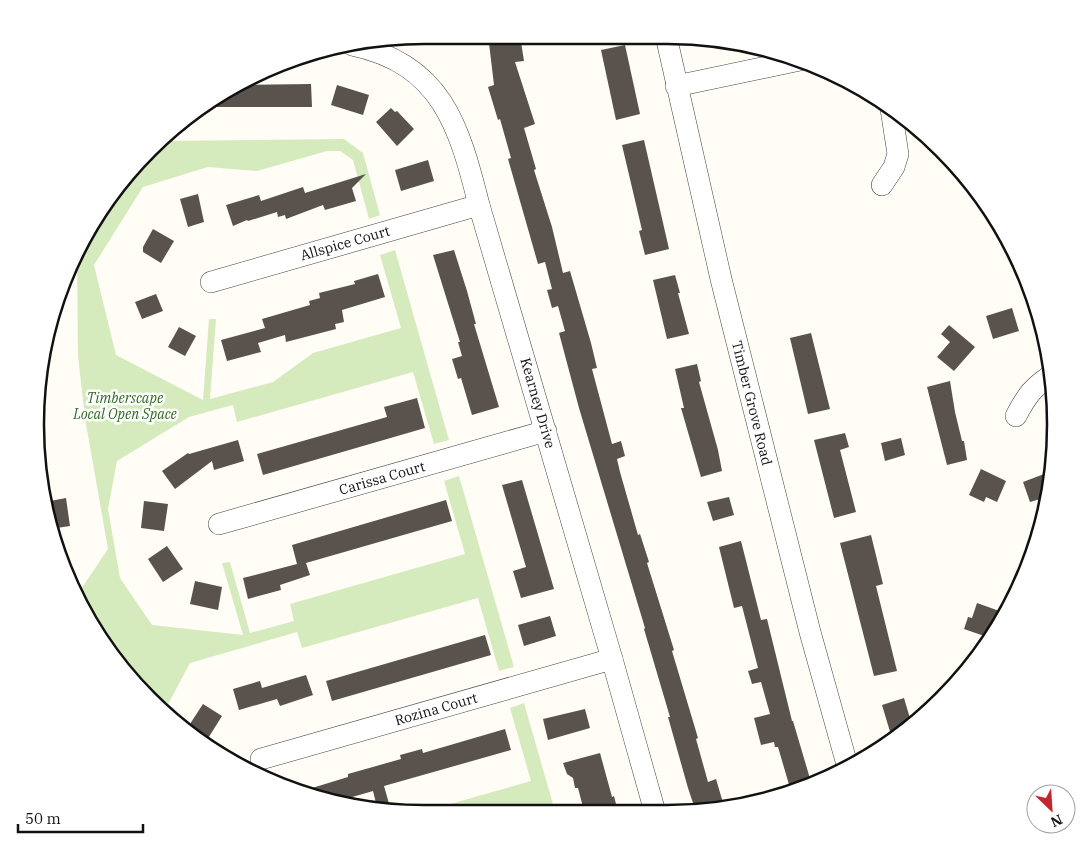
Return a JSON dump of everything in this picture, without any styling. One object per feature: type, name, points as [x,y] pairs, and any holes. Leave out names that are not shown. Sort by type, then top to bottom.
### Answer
[{"type":"street","name":"Timber Grove Road","points":[[668,44],[721,279],[808,622],[846,760]]},
{"type":"street","name":"Kearney Drive","points":[[369,48],[412,70],[431,88],[444,104],[456,127],[468,159],[479,204],[653,805]]},
{"type":"street","points":[[676,86],[786,63]]},
{"type":"street","points":[[882,185],[894,168],[898,154],[892,118]]},
{"type":"street","name":"Allspice Court","points":[[211,282],[479,204]]},
{"type":"street","points":[[1016,416],[1026,397],[1044,380]]},
{"type":"street","name":"Carissa Court","points":[[219,524],[546,431]]},
{"type":"street","name":"Rozina Court","points":[[261,759],[612,659]]},
{"type":"green space","name":"Timberscape Local Open Space","points":[[344,139],[363,153],[380,215],[369,219],[353,160],[340,151],[327,151],[257,171],[208,167],[143,187],[94,265],[116,355],[203,400],[209,319],[216,319],[210,399],[273,382],[313,353],[401,328],[380,255],[395,250],[449,440],[434,444],[413,372],[237,422],[233,405],[189,417],[117,461],[108,509],[120,578],[152,625],[243,635],[222,563],[230,562],[250,633],[294,621],[290,604],[465,554],[444,481],[459,476],[514,667],[499,671],[478,598],[302,648],[297,632],[190,663],[167,706],[138,676],[108,636],[81,589],[108,549],[85,418],[78,356],[77,269],[95,234],[122,193],[138,173],[170,141]]},
{"type":"green space","points":[[524,703],[553,805],[447,805],[531,781],[510,708]]},
{"type":"building","points":[[489,44],[521,44],[524,61],[515,62],[535,124],[524,128],[536,169],[534,170],[552,227],[563,273],[570,271],[591,343],[597,368],[592,369],[612,444],[621,441],[625,456],[617,459],[620,472],[638,535],[640,534],[649,562],[647,563],[674,650],[672,651],[698,738],[696,739],[708,782],[716,779],[723,801],[693,804],[688,788],[645,628],[579,408],[559,333],[565,331],[558,306],[552,308],[547,290],[552,289],[545,262],[538,264],[508,159],[511,158],[500,119],[498,120],[488,87],[494,85]]},
{"type":"building","points":[[625,45],[640,114],[616,120],[601,50]]},
{"type":"building","points":[[311,84],[312,107],[215,107],[253,85]]},
{"type":"building","points":[[337,85],[369,95],[363,115],[331,105]]},
{"type":"building","points":[[391,108],[395,112],[397,111],[414,129],[397,146],[376,122]]},
{"type":"building","points":[[644,140],[669,249],[645,255],[639,231],[642,230],[622,145]]},
{"type":"building","points":[[428,160],[434,181],[401,191],[395,170]]},
{"type":"building","points":[[366,174],[352,188],[356,201],[325,210],[323,205],[286,219],[285,215],[278,217],[277,212],[233,226],[226,205],[259,195],[261,201],[303,187],[305,193]]},
{"type":"building","points":[[198,194],[204,222],[188,227],[180,199]]},
{"type":"building","points":[[153,229],[174,241],[161,263],[143,252],[143,247]]},
{"type":"building","points":[[454,250],[499,407],[472,415],[461,378],[458,379],[452,359],[462,356],[458,342],[460,342],[433,255]]},
{"type":"building","points":[[378,274],[385,297],[342,310],[344,322],[335,324],[336,329],[286,342],[285,335],[258,343],[261,352],[227,361],[221,340],[265,328],[262,319],[310,305],[309,301],[320,298],[319,293],[355,284],[354,281]]},
{"type":"building","points":[[675,275],[689,334],[667,339],[653,280]]},
{"type":"building","points":[[156,294],[163,311],[142,319],[135,302]]},
{"type":"building","points":[[1012,308],[1019,331],[993,339],[986,316]]},
{"type":"building","points":[[949,325],[975,347],[954,371],[937,357],[950,342],[941,334]]},
{"type":"building","points":[[179,327],[196,336],[185,356],[168,347]]},
{"type":"building","points":[[811,333],[830,409],[808,414],[790,338]]},
{"type":"building","points":[[697,364],[701,381],[699,382],[722,471],[701,477],[681,408],[684,408],[675,369]]},
{"type":"building","points":[[950,381],[955,412],[962,441],[964,441],[967,460],[947,465],[927,387]]},
{"type":"building","points":[[417,398],[425,428],[263,475],[257,454],[387,417],[384,407]]},
{"type":"building","points":[[845,433],[849,447],[840,450],[856,512],[834,518],[814,440]]},
{"type":"building","points":[[901,438],[905,455],[885,461],[881,443]]},
{"type":"building","points":[[238,440],[244,461],[214,470],[212,461],[175,489],[162,471],[188,453]]},
{"type":"building","points":[[981,469],[1006,481],[997,502],[986,497],[984,502],[969,495]]},
{"type":"building","points":[[1044,474],[1040,499],[1030,502],[1023,482]]},
{"type":"building","points":[[522,480],[554,589],[521,598],[513,571],[526,567],[502,485]]},
{"type":"building","points":[[729,497],[734,515],[713,521],[707,502]]},
{"type":"building","points":[[66,498],[70,526],[58,528],[51,501]]},
{"type":"building","points":[[446,500],[452,521],[306,563],[310,575],[280,585],[281,590],[248,599],[243,578],[297,564],[292,545]]},
{"type":"building","points":[[144,501],[168,504],[164,531],[141,528]]},
{"type":"building","points":[[871,535],[883,584],[876,586],[897,671],[874,676],[840,543]]},
{"type":"building","points":[[741,541],[761,620],[767,619],[792,721],[810,777],[789,785],[778,747],[775,747],[774,742],[761,745],[754,718],[770,714],[761,682],[752,684],[748,671],[758,668],[742,606],[734,608],[719,547]]},
{"type":"building","points":[[167,546],[183,569],[163,582],[148,559]]},
{"type":"building","points":[[195,581],[222,587],[218,610],[190,604]]},
{"type":"building","points":[[977,603],[998,611],[983,636],[964,629],[968,617],[972,618]]},
{"type":"building","points":[[550,616],[556,636],[524,646],[518,625]]},
{"type":"building","points":[[485,635],[491,655],[332,701],[326,681]]},
{"type":"building","points":[[306,675],[313,695],[280,706],[277,699],[239,710],[233,689],[260,681],[262,688]]},
{"type":"building","points":[[904,698],[910,718],[890,732],[882,705]]},
{"type":"building","points":[[203,704],[222,716],[208,738],[190,724]]},
{"type":"building","points":[[585,709],[590,728],[548,740],[543,719]]},
{"type":"building","points":[[505,729],[511,750],[384,786],[389,803],[376,802],[373,791],[349,798],[312,788],[348,777],[348,774],[401,759],[400,755],[422,749],[423,753]]},
{"type":"building","points":[[600,753],[612,797],[614,796],[616,805],[582,805],[578,788],[575,788],[573,778],[567,774],[563,763]]}]
